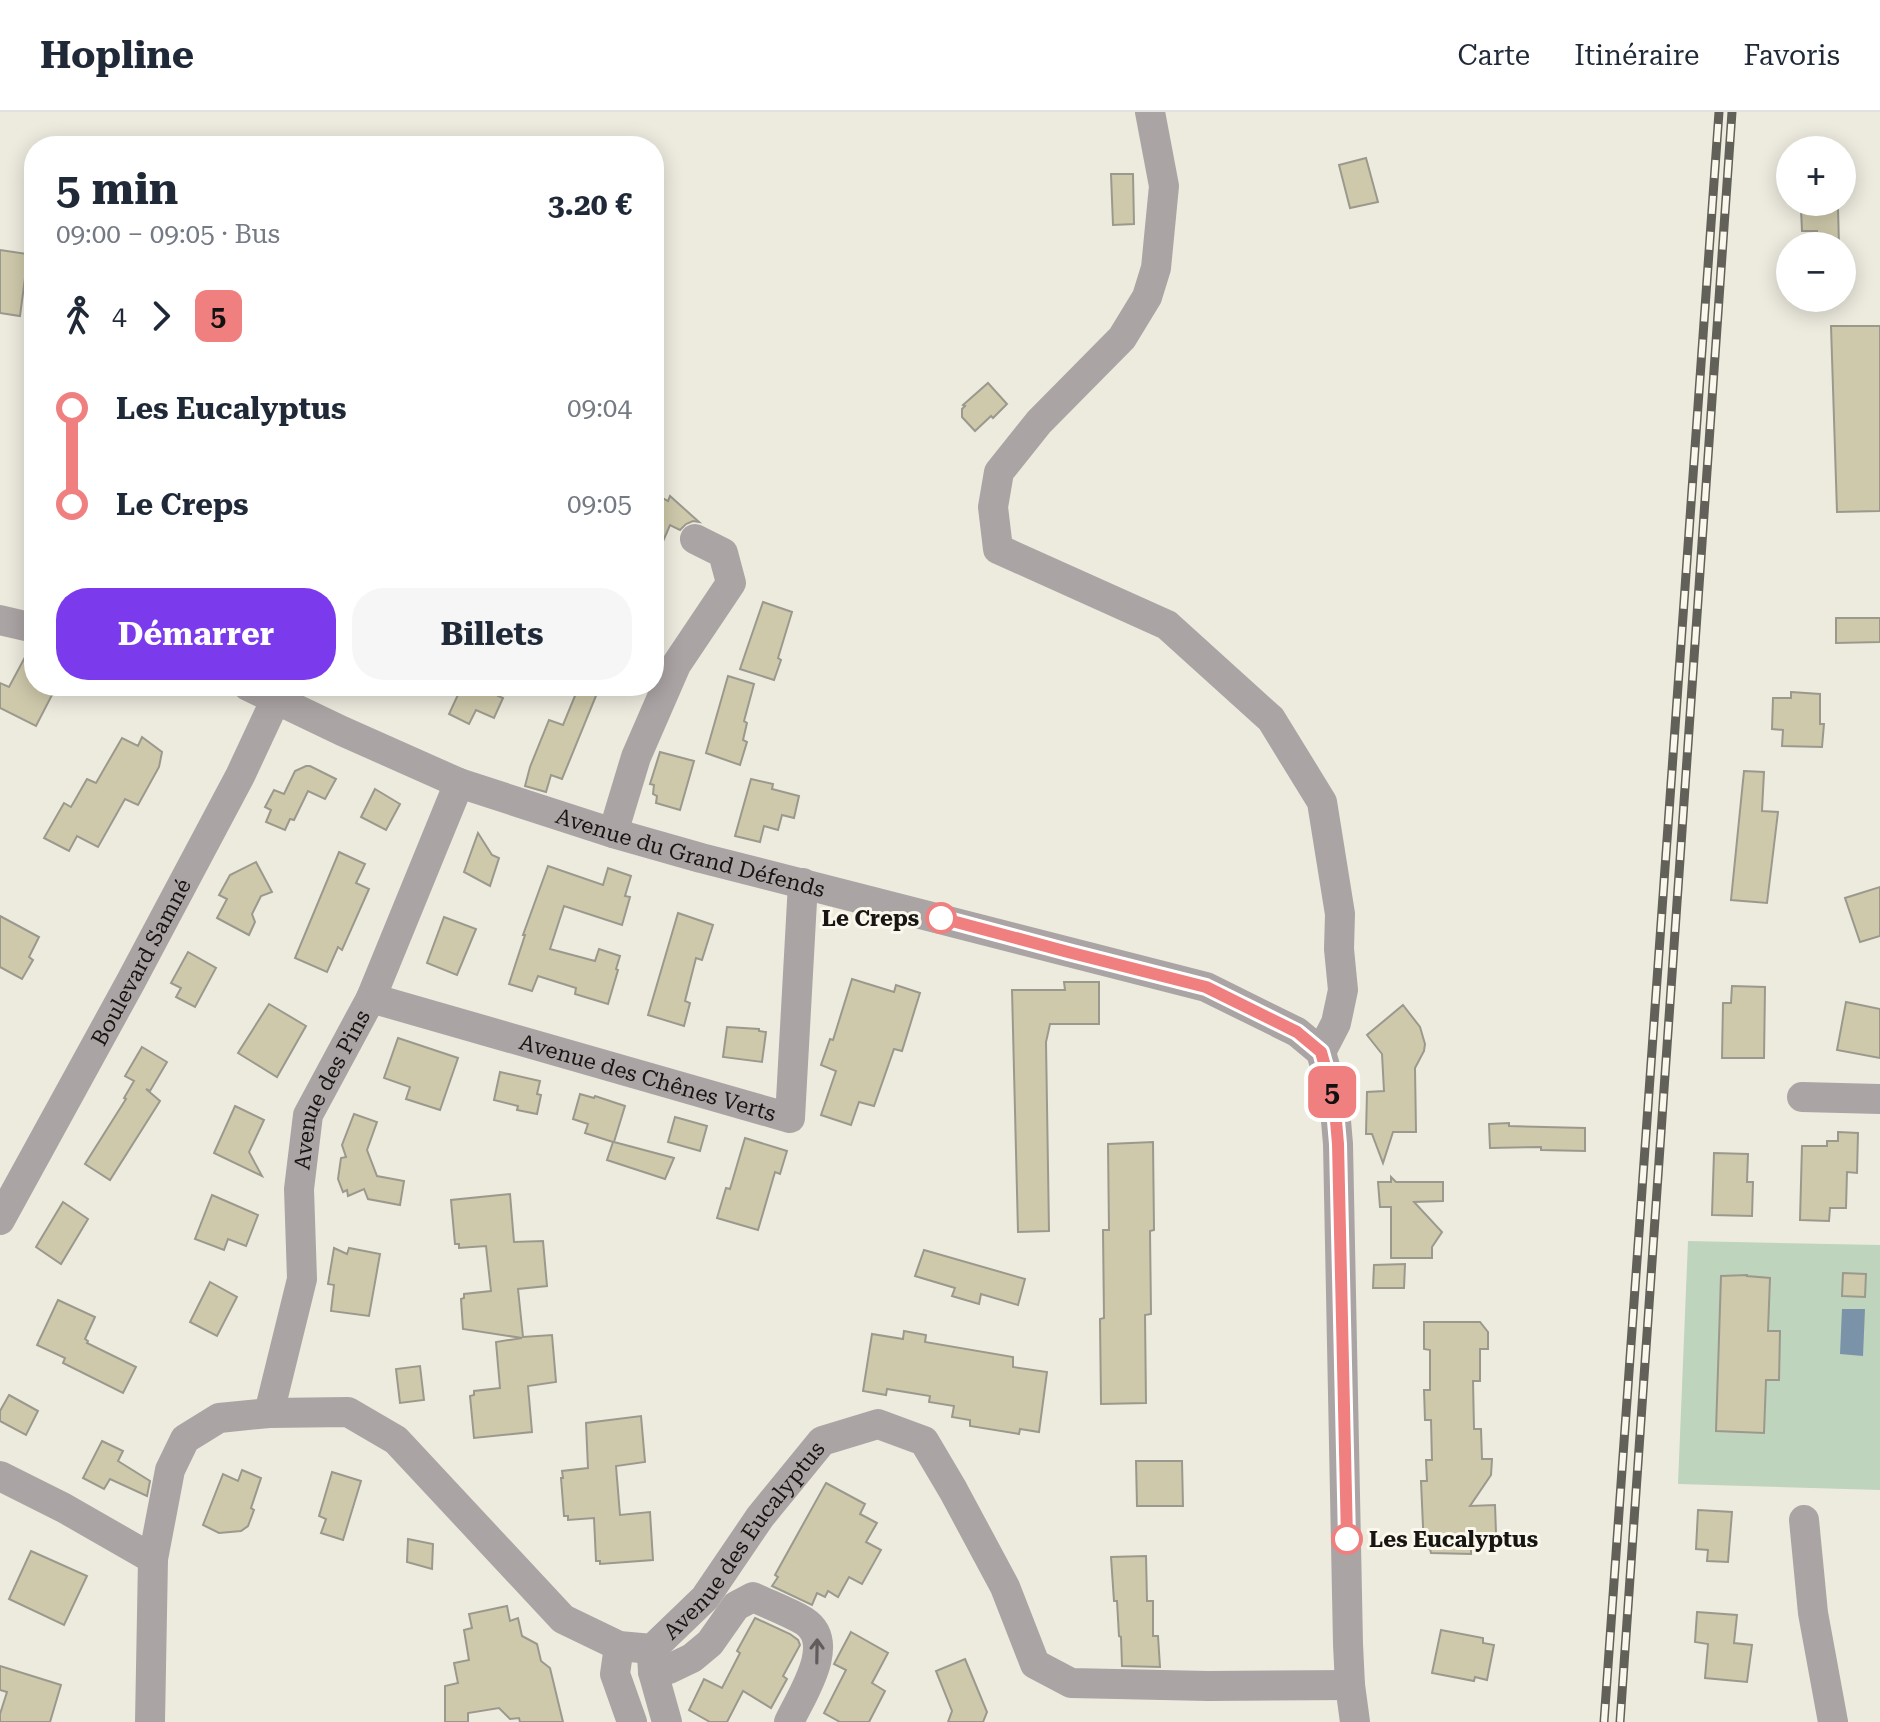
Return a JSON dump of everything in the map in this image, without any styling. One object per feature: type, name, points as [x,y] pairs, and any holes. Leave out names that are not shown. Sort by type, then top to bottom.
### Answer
[{"type":"street","points":[[1150,112],[1164,186],[1156,268],[1147,297],[1122,338],[1039,422],[999,472],[993,507],[998,549],[1167,625],[1271,719],[1322,802],[1340,914],[1343,990],[1336,1023],[1321,1052],[1334,1098],[1338,1144],[1350,1685],[1355,1722]]},
{"type":"street","points":[[664,693],[676,665],[731,583],[723,553],[695,539]]},
{"type":"street","points":[[0,620],[24,626]]},
{"type":"street","name":"Boulevard Samné","points":[[0,1220],[240,776],[266,696]]},
{"type":"street","name":"Avenue du Grand Défends","points":[[280,696],[459,783],[701,858],[1206,987],[1297,1032],[1321,1052]]},
{"type":"street","points":[[613,833],[636,757],[663,696]]},
{"type":"street","name":"Avenue des Pins","points":[[269,1413],[302,1279],[299,1189],[308,1115],[371,998],[459,783]]},
{"type":"street","name":"Avenue des Chênes Verts","points":[[371,998],[790,1118],[803,883]]},
{"type":"street","points":[[1802,1097],[1880,1099]]},
{"type":"street","name":"Avenue des Eucalyptus","points":[[150,1722],[153,1559],[170,1470],[185,1439],[219,1418],[269,1413],[348,1412],[396,1440],[563,1619],[652,1661],[705,1598],[760,1517],[822,1441],[878,1424],[924,1441],[1005,1587],[1035,1664],[1071,1683],[1350,1685]]},
{"type":"street","points":[[0,1476],[153,1559]]},
{"type":"street","points":[[1804,1520],[1813,1613],[1833,1722]]},
{"type":"street","points":[[652,1661],[669,1669],[692,1658],[710,1643],[736,1606],[753,1597],[807,1623],[819,1639],[817,1665],[789,1722]]},
{"type":"street","points":[[619,1646],[615,1674],[632,1722]]},
{"type":"street","points":[[652,1661],[667,1722]]},
{"type":"green space","points":[[1688,1241],[1880,1245],[1880,1490],[1678,1484]]},
{"type":"water","points":[[1842,1309],[1865,1309],[1863,1356],[1840,1354]]},
{"type":"building","points":[[1366,158],[1378,202],[1350,208],[1339,165]]},
{"type":"building","points":[[1111,174],[1133,174],[1134,224],[1113,225]]},
{"type":"building","points":[[1801,216],[1838,216],[1839,232],[1802,231]]},
{"type":"building","points":[[0,250],[24,254],[20,316],[0,313]]},
{"type":"building","points":[[1831,326],[1880,326],[1880,511],[1837,512]]},
{"type":"building","points":[[988,383],[1007,404],[975,431],[962,417],[963,405]]},
{"type":"building","points":[[670,496],[699,522],[693,521],[680,530],[670,525],[664,539],[664,499],[668,501]]},
{"type":"building","points":[[763,602],[792,612],[774,680],[740,669]]},
{"type":"building","points":[[1836,618],[1880,618],[1880,642],[1836,643]]},
{"type":"building","points":[[24,659],[24,696],[51,696],[36,726],[0,708],[0,683],[9,687]]},
{"type":"building","points":[[728,676],[754,684],[744,721],[747,723],[743,740],[747,742],[740,765],[706,753]]},
{"type":"building","points":[[1791,692],[1820,694],[1820,724],[1824,724],[1822,747],[1782,746],[1783,730],[1772,729],[1773,698],[1791,698]]},
{"type":"building","points":[[457,696],[503,698],[494,718],[476,710],[469,724],[449,714]]},
{"type":"building","points":[[575,696],[596,696],[562,779],[551,775],[546,792],[525,786],[549,720],[563,725]]},
{"type":"building","points":[[142,737],[162,752],[159,767],[138,805],[125,799],[98,847],[77,836],[69,851],[44,838],[64,803],[71,807],[87,779],[96,783],[122,738],[138,746]]},
{"type":"building","points":[[660,752],[694,761],[680,810],[656,803],[654,785],[650,784]]},
{"type":"building","points":[[306,766],[336,779],[325,799],[308,791],[294,820],[290,819],[285,830],[266,822],[271,810],[265,807],[274,790],[284,794],[295,771]]},
{"type":"building","points":[[1744,771],[1764,772],[1762,811],[1778,812],[1767,903],[1731,900]]},
{"type":"building","points":[[751,779],[773,784],[772,789],[799,796],[794,818],[782,815],[778,830],[764,826],[760,842],[735,836]]},
{"type":"building","points":[[375,789],[400,804],[386,830],[361,817]]},
{"type":"building","points":[[478,833],[492,855],[499,858],[490,886],[464,872]]},
{"type":"building","points":[[339,852],[365,864],[356,883],[369,889],[342,950],[338,947],[327,972],[295,958]]},
{"type":"building","points":[[256,862],[272,892],[261,896],[252,914],[255,922],[249,935],[217,918],[227,899],[219,895],[230,875]]},
{"type":"building","points":[[548,866],[603,885],[608,868],[631,876],[625,896],[630,897],[622,925],[564,906],[550,949],[595,961],[599,949],[620,956],[608,1004],[575,994],[576,988],[538,976],[532,991],[509,984]]},
{"type":"building","points":[[1880,887],[1880,936],[1860,942],[1845,898]]},
{"type":"building","points":[[678,913],[713,925],[702,960],[696,958],[685,1001],[690,1003],[684,1026],[648,1015]]},
{"type":"building","points":[[0,916],[39,937],[29,957],[33,960],[22,979],[0,967]]},
{"type":"building","points":[[444,917],[476,929],[457,975],[427,963]]},
{"type":"building","points":[[188,952],[216,968],[195,1007],[176,997],[181,988],[171,983]]},
{"type":"building","points":[[852,979],[894,992],[896,985],[920,993],[902,1051],[894,1049],[874,1106],[859,1102],[851,1125],[821,1115],[836,1071],[821,1065],[830,1039],[833,1040]]},
{"type":"building","points":[[1064,982],[1099,982],[1099,1024],[1050,1024],[1046,1042],[1049,1231],[1018,1232],[1012,990],[1065,990]]},
{"type":"building","points":[[1732,986],[1765,987],[1764,1058],[1722,1058],[1723,1003],[1731,1003]]},
{"type":"building","points":[[1846,1002],[1880,1009],[1880,1058],[1837,1050]]},
{"type":"building","points":[[269,1004],[306,1026],[277,1077],[238,1053]]},
{"type":"building","points":[[1403,1005],[1420,1027],[1425,1044],[1415,1068],[1416,1132],[1393,1132],[1383,1163],[1372,1134],[1366,1134],[1367,1092],[1384,1091],[1382,1054],[1367,1035]]},
{"type":"building","points":[[727,1027],[766,1032],[762,1062],[723,1057]]},
{"type":"building","points":[[398,1038],[458,1058],[440,1110],[406,1099],[410,1087],[384,1078]]},
{"type":"building","points":[[142,1047],[167,1062],[150,1091],[146,1089],[160,1101],[110,1180],[85,1164],[126,1099],[134,1081],[125,1076]]},
{"type":"building","points":[[500,1072],[540,1081],[537,1114],[494,1100]]},
{"type":"building","points":[[580,1094],[625,1106],[614,1142],[674,1158],[665,1179],[607,1160],[613,1142],[585,1133],[588,1124],[573,1119]]},
{"type":"building","points":[[235,1106],[264,1120],[249,1152],[262,1176],[214,1153]]},
{"type":"building","points":[[354,1114],[377,1122],[367,1150],[377,1176],[404,1181],[400,1205],[368,1199],[364,1189],[348,1196],[347,1190],[343,1192],[338,1179],[341,1158],[346,1157],[342,1145]]},
{"type":"building","points":[[675,1117],[707,1126],[700,1151],[668,1142]]},
{"type":"building","points":[[1509,1123],[1509,1126],[1585,1128],[1585,1151],[1541,1150],[1541,1147],[1490,1148],[1489,1124]]},
{"type":"building","points":[[1838,1132],[1858,1133],[1857,1173],[1847,1172],[1846,1208],[1830,1208],[1829,1221],[1800,1220],[1802,1146],[1827,1146],[1827,1141],[1838,1141]]},
{"type":"building","points":[[745,1138],[787,1151],[780,1174],[775,1172],[758,1230],[717,1218],[726,1188],[730,1189]]},
{"type":"building","points":[[1153,1142],[1151,1314],[1145,1315],[1146,1403],[1101,1404],[1103,1230],[1109,1230],[1108,1144]]},
{"type":"building","points":[[1714,1153],[1748,1154],[1747,1182],[1753,1182],[1752,1216],[1712,1215]]},
{"type":"building","points":[[1391,1177],[1396,1182],[1443,1182],[1443,1201],[1414,1202],[1442,1232],[1432,1247],[1432,1258],[1391,1258],[1391,1207],[1380,1207],[1378,1182],[1391,1182]]},
{"type":"building","points":[[510,1194],[514,1242],[543,1241],[547,1286],[518,1289],[523,1337],[552,1335],[556,1382],[528,1386],[532,1432],[474,1438],[470,1396],[474,1395],[474,1391],[500,1388],[496,1342],[522,1338],[463,1329],[461,1299],[464,1294],[491,1291],[486,1246],[459,1248],[459,1244],[455,1244],[451,1200]]},
{"type":"building","points":[[212,1195],[258,1215],[246,1246],[228,1239],[224,1250],[195,1239]]},
{"type":"building","points":[[63,1202],[88,1219],[61,1264],[36,1247]]},
{"type":"building","points":[[334,1248],[347,1254],[349,1248],[380,1254],[369,1316],[331,1311],[334,1285],[328,1284]]},
{"type":"building","points":[[924,1250],[1025,1279],[1018,1305],[981,1294],[979,1304],[952,1296],[955,1288],[915,1276]]},
{"type":"building","points":[[1405,1264],[1404,1288],[1373,1288],[1374,1265]]},
{"type":"building","points":[[1843,1273],[1866,1274],[1865,1297],[1842,1296]]},
{"type":"building","points":[[1721,1276],[1770,1278],[1768,1331],[1780,1331],[1779,1380],[1766,1380],[1764,1433],[1716,1431]]},
{"type":"building","points":[[210,1282],[237,1297],[217,1336],[190,1322]]},
{"type":"building","points":[[58,1300],[95,1317],[85,1339],[87,1343],[136,1367],[123,1393],[63,1363],[65,1358],[37,1345]]},
{"type":"building","points":[[1424,1322],[1480,1322],[1488,1332],[1488,1349],[1480,1349],[1480,1381],[1473,1381],[1474,1429],[1481,1429],[1482,1459],[1492,1459],[1491,1475],[1470,1506],[1495,1505],[1496,1533],[1471,1533],[1471,1554],[1431,1553],[1430,1549],[1424,1549],[1421,1481],[1427,1481],[1426,1460],[1432,1460],[1431,1420],[1425,1420],[1424,1390],[1430,1390],[1430,1350],[1424,1349]]},
{"type":"building","points":[[904,1331],[926,1335],[925,1342],[1013,1357],[1013,1367],[1047,1372],[1039,1432],[1020,1429],[1019,1434],[970,1426],[970,1420],[952,1417],[954,1406],[929,1402],[930,1396],[887,1389],[886,1395],[863,1391],[872,1334],[903,1339]]},
{"type":"building","points":[[420,1366],[424,1400],[400,1403],[396,1369]]},
{"type":"building","points":[[9,1395],[38,1411],[26,1435],[0,1421],[0,1411]]},
{"type":"building","points":[[641,1416],[645,1462],[616,1466],[620,1515],[650,1512],[653,1560],[600,1564],[596,1561],[594,1518],[568,1520],[568,1516],[564,1516],[562,1471],[588,1468],[586,1423]]},
{"type":"building","points":[[102,1441],[123,1451],[118,1461],[150,1481],[147,1496],[110,1479],[104,1489],[83,1478]]},
{"type":"building","points":[[1136,1461],[1182,1461],[1183,1506],[1137,1506]]},
{"type":"building","points":[[242,1470],[261,1478],[248,1526],[241,1531],[219,1533],[203,1525],[223,1474],[238,1481]]},
{"type":"building","points":[[332,1472],[361,1481],[343,1540],[321,1533],[326,1519],[319,1516]]},
{"type":"building","points":[[826,1483],[865,1504],[860,1514],[877,1523],[866,1542],[881,1550],[862,1584],[849,1577],[838,1597],[828,1591],[825,1597],[817,1593],[812,1605],[772,1586],[778,1577],[775,1575]]},
{"type":"building","points":[[1698,1510],[1732,1512],[1728,1562],[1707,1561],[1708,1550],[1696,1549]]},
{"type":"building","points":[[408,1539],[433,1544],[432,1569],[407,1562]]},
{"type":"building","points":[[31,1551],[87,1576],[64,1625],[9,1599]]},
{"type":"building","points":[[1146,1556],[1147,1601],[1153,1601],[1153,1636],[1158,1636],[1160,1667],[1122,1666],[1111,1557]]},
{"type":"building","points":[[507,1606],[510,1621],[518,1618],[522,1636],[537,1644],[541,1661],[550,1668],[563,1722],[520,1722],[519,1718],[510,1719],[499,1708],[468,1713],[468,1722],[445,1722],[445,1686],[458,1683],[454,1663],[469,1660],[464,1630],[472,1628],[469,1614]]},
{"type":"building","points":[[1697,1612],[1737,1615],[1734,1643],[1752,1645],[1747,1682],[1705,1678],[1708,1644],[1695,1642]]},
{"type":"building","points":[[755,1618],[798,1640],[800,1645],[783,1676],[787,1679],[771,1708],[743,1691],[727,1722],[710,1722],[689,1710],[704,1679],[722,1688]]},
{"type":"building","points":[[1441,1630],[1483,1638],[1483,1643],[1494,1645],[1487,1680],[1475,1677],[1474,1681],[1432,1673]]},
{"type":"building","points":[[851,1632],[888,1653],[872,1683],[885,1691],[869,1722],[840,1722],[824,1713],[846,1670],[834,1664]]},
{"type":"building","points":[[965,1659],[987,1712],[983,1722],[948,1722],[952,1711],[936,1671]]},
{"type":"building","points":[[0,1666],[61,1685],[50,1722],[0,1722],[7,1692],[0,1690]]},
{"type":"railway","points":[[1604,1722],[1719,112]]},
{"type":"railway","points":[[1620,1722],[1732,112]]},
{"type":"bus line","name":"5","points":[[941,918],[1206,987],[1297,1032],[1321,1052],[1334,1098],[1338,1144],[1347,1539]]},
{"type":"place","name":"Le Creps","points":[[941,918]]},
{"type":"place","name":"Les Eucalyptus","points":[[1347,1539]]}]
